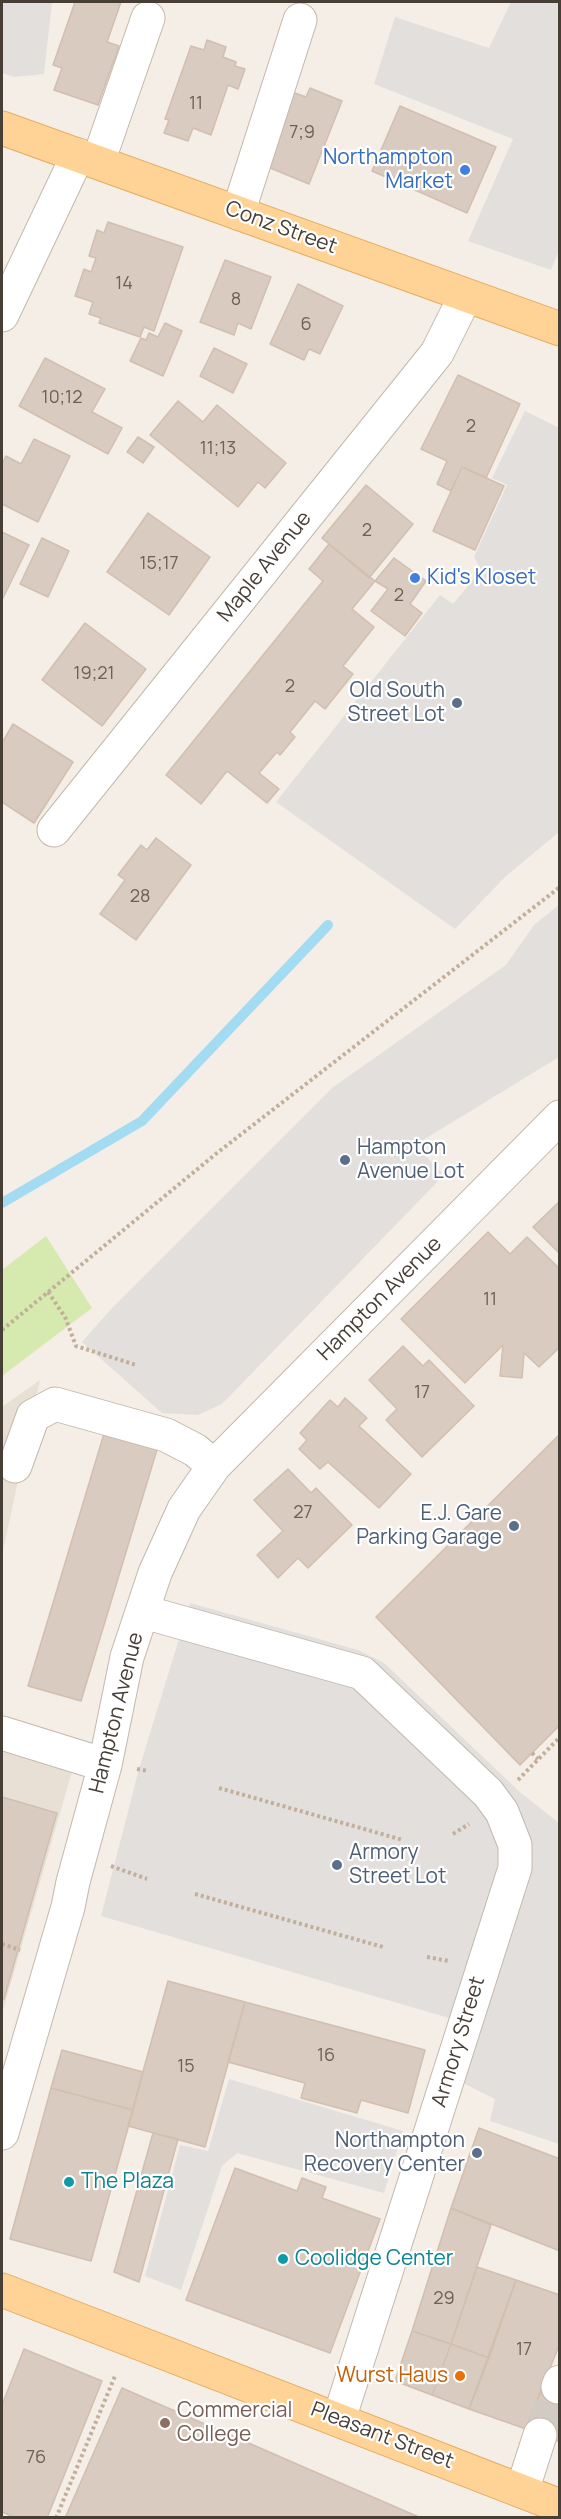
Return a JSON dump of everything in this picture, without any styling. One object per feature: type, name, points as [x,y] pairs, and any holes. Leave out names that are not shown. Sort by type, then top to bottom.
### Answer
[{"type":"main road","name":"Conz Street","points":[[2,128],[465,297],[560,329]]},
{"type":"main road","name":"Pleasant Street","points":[[2,2290],[560,2506]]},
{"type":"street","points":[[2,315],[88,158],[148,18]]},
{"type":"street","points":[[238,213],[300,20]]},
{"type":"street","name":"Maple Avenue","points":[[54,830],[437,353],[465,297]]},
{"type":"street","name":"Hampton Avenue","points":[[2,2133],[68,1907],[105,1765],[128,1657],[155,1573],[173,1529],[193,1494],[214,1466],[560,1117]]},
{"type":"street","points":[[15,1466],[33,1416],[55,1404],[166,1435],[195,1450],[214,1466]]},
{"type":"street","name":"Armory Street","points":[[144,1612],[362,1673],[488,1793],[502,1812],[513,1835],[517,1855],[515,1868],[470,2002],[452,2069],[339,2419]]},
{"type":"street","points":[[2,1734],[105,1765]]},
{"type":"street","points":[[522,2491],[540,2435]]},
{"type":"path","points":[[2,1329],[217,1153],[560,887]]},
{"type":"path","points":[[48,1292],[65,1317],[76,1346],[136,1365]]},
{"type":"path","points":[[517,1781],[560,1737]]},
{"type":"path","points":[[532,1754],[538,1759]]},
{"type":"path","points":[[219,1788],[403,1840]]},
{"type":"path","points":[[463,1815],[471,1823]]},
{"type":"path","points":[[106,1864],[147,1879]]},
{"type":"path","points":[[195,1894],[383,1947]]},
{"type":"path","points":[[2,1944],[26,1952]]},
{"type":"path","points":[[427,1957],[455,1962]]},
{"type":"path","points":[[56,2517],[115,2376]]},
{"type":"shaded area","points":[[2,2],[52,2],[44,74],[14,77],[2,73]]},
{"type":"shaded area","points":[[511,2],[559,2],[560,248],[551,270],[468,241],[513,139],[374,84],[395,17],[489,48]]},
{"type":"shaded area","name":"Old South Street Lot","points":[[525,411],[559,428],[559,832],[506,876],[455,929],[276,802],[440,595],[453,604],[481,570],[474,557],[507,485],[492,478]]},
{"type":"shaded area","name":"Hampton Avenue Lot","points":[[559,905],[559,1057],[415,1145],[444,1175],[222,1404],[198,1415],[162,1413],[82,1342],[113,1307],[332,1088],[506,965],[534,925]]},
{"type":"shaded area","points":[[40,1380],[2,1555],[2,1407]]},
{"type":"shaded area","name":"Armory Street Lot","points":[[190,1603],[358,1650],[384,1663],[521,1793],[559,1823],[559,2144],[490,2121],[495,2099],[439,2071],[449,2018],[101,1916],[139,1769]]},
{"type":"shaded area","points":[[2,1747],[73,1768],[2,2014]]},
{"type":"shaded area","points":[[229,2079],[403,2131],[384,2193],[237,2153],[222,2166],[181,2290],[145,2276],[180,2145],[208,2151]]},
{"type":"green space","points":[[46,1236],[92,1308],[2,1376],[2,1270]]},
{"type":"building","points":[[75,2],[121,2],[107,42],[119,46],[98,105],[54,90],[62,68],[53,65]]},
{"type":"building","points":[[207,40],[226,47],[223,57],[236,62],[235,66],[245,69],[238,89],[228,85],[211,135],[193,128],[188,141],[164,133],[169,120],[165,119],[191,46],[204,50]]},
{"type":"building","points":[[310,88],[342,101],[309,184],[263,165],[292,92],[306,97]]},
{"type":"building","points":[[400,106],[496,147],[467,213],[372,171]]},
{"type":"building","points":[[108,222],[183,247],[154,331],[144,327],[140,337],[99,323],[101,318],[89,314],[93,302],[75,296],[84,269],[91,272],[96,258],[89,256],[97,230],[104,233]]},
{"type":"building","points":[[225,260],[271,277],[251,329],[238,323],[234,335],[200,322]]},
{"type":"building","points":[[298,284],[343,306],[320,354],[309,349],[304,360],[270,344]]},
{"type":"building","points":[[165,323],[182,331],[163,376],[130,361],[141,338],[146,340],[149,333],[158,337]]},
{"type":"building","points":[[214,348],[247,364],[233,393],[200,376]]},
{"type":"building","points":[[45,358],[105,389],[92,412],[122,428],[108,454],[19,406]]},
{"type":"building","points":[[458,375],[520,404],[486,478],[462,467],[451,491],[437,484],[447,461],[421,449]]},
{"type":"building","points":[[178,401],[203,422],[217,405],[286,463],[265,488],[258,482],[238,507],[150,435]]},
{"type":"building","points":[[138,437],[154,447],[143,463],[127,452]]},
{"type":"building","points":[[34,439],[70,456],[38,522],[2,504],[2,464],[6,456],[21,464]]},
{"type":"building","points":[[462,467],[504,486],[475,550],[433,531]]},
{"type":"building","points":[[366,485],[413,524],[369,578],[322,538]]},
{"type":"building","points":[[148,513],[210,557],[169,615],[107,572]]},
{"type":"building","points":[[2,532],[29,545],[2,600]]},
{"type":"building","points":[[42,538],[69,551],[48,597],[20,584]]},
{"type":"building","points":[[329,544],[375,581],[352,609],[374,627],[343,666],[353,674],[325,709],[315,701],[290,732],[295,737],[280,755],[277,752],[259,773],[279,789],[267,803],[227,771],[201,804],[166,775],[323,581],[309,569]]},
{"type":"building","points":[[394,558],[426,581],[410,604],[422,613],[405,636],[371,611],[388,589],[375,581]]},
{"type":"building","points":[[85,623],[146,669],[102,726],[42,680]]},
{"type":"building","points":[[13,724],[73,762],[34,823],[2,802],[2,743]]},
{"type":"building","points":[[156,838],[191,865],[136,940],[100,914],[125,880],[118,875],[141,845],[147,850]]},
{"type":"building","points":[[560,1201],[560,1254],[533,1227]]},
{"type":"building","points":[[488,1232],[510,1254],[527,1237],[560,1269],[560,1347],[539,1367],[524,1353],[522,1378],[500,1376],[503,1345],[465,1383],[401,1319]]},
{"type":"building","points":[[403,1346],[423,1366],[429,1360],[474,1406],[422,1457],[386,1420],[397,1409],[369,1380]]},
{"type":"building","points":[[345,1398],[367,1418],[359,1426],[411,1474],[379,1508],[328,1462],[320,1469],[299,1449],[307,1440],[300,1433],[330,1400],[338,1407]]},
{"type":"building","points":[[106,1427],[159,1443],[81,1701],[28,1686]]},
{"type":"building","name":"E.J. Gare Parking Garage","points":[[560,1434],[560,1725],[520,1765],[376,1617]]},
{"type":"building","points":[[288,1469],[311,1493],[316,1488],[352,1525],[308,1568],[298,1558],[278,1578],[257,1555],[283,1531],[254,1500]]},
{"type":"building","points":[[2,1797],[57,1813],[4,1999],[2,1998]]},
{"type":"building","points":[[168,1981],[245,2002],[205,2147],[128,2126]]},
{"type":"building","points":[[245,2002],[425,2050],[408,2113],[361,2100],[357,2113],[301,2098],[305,2083],[228,2062]]},
{"type":"building","points":[[62,2050],[143,2072],[133,2110],[51,2088]]},
{"type":"building","name":"The Plaza","points":[[51,2088],[133,2110],[91,2261],[10,2239]]},
{"type":"building","points":[[479,2128],[560,2159],[560,2251],[451,2208]]},
{"type":"building","points":[[153,2133],[178,2139],[139,2282],[114,2272]]},
{"type":"building","name":"Coolidge Center","points":[[235,2168],[297,2191],[302,2178],[326,2187],[322,2198],[380,2219],[330,2353],[186,2300]]},
{"type":"building","points":[[451,2208],[491,2225],[451,2344],[412,2331]]},
{"type":"building","points":[[477,2267],[516,2280],[489,2358],[451,2344]]},
{"type":"building","points":[[516,2280],[560,2295],[560,2343],[526,2429],[469,2409]]},
{"type":"building","points":[[412,2331],[451,2344],[432,2395],[395,2381]]},
{"type":"building","name":"Wurst Haus","points":[[451,2344],[489,2358],[469,2409],[432,2395]]},
{"type":"building","points":[[24,2349],[102,2381],[47,2518],[16,2518],[2,2512],[2,2405]]},
{"type":"building","points":[[544,2382],[560,2388],[560,2442],[526,2429]]},
{"type":"building","points":[[122,2388],[421,2518],[65,2518]]},
{"type":"waterway","points":[[2,1203],[142,1121],[328,925]]},
{"type":"tunnel","points":[[540,2435],[558,2387]]},
{"type":"place","name":"Northampton Market","points":[[465,170]]},
{"type":"place","name":"Kid's Kloset","points":[[415,578]]},
{"type":"place","name":"Old South Street Lot","points":[[457,703]]},
{"type":"place","name":"Hampton Avenue Lot","points":[[345,1160]]},
{"type":"place","name":"E.J. Gare Parking Garage","points":[[514,1526]]},
{"type":"place","name":"Armory Street Lot","points":[[337,1865]]},
{"type":"place","name":"Northampton Recovery Center","points":[[477,2153]]},
{"type":"place","name":"The Plaza","points":[[69,2182]]},
{"type":"place","name":"Coolidge Center","points":[[283,2259]]},
{"type":"place","name":"Wurst Haus","points":[[460,2376]]},
{"type":"place","name":"Commercial College","points":[[165,2423]]}]
